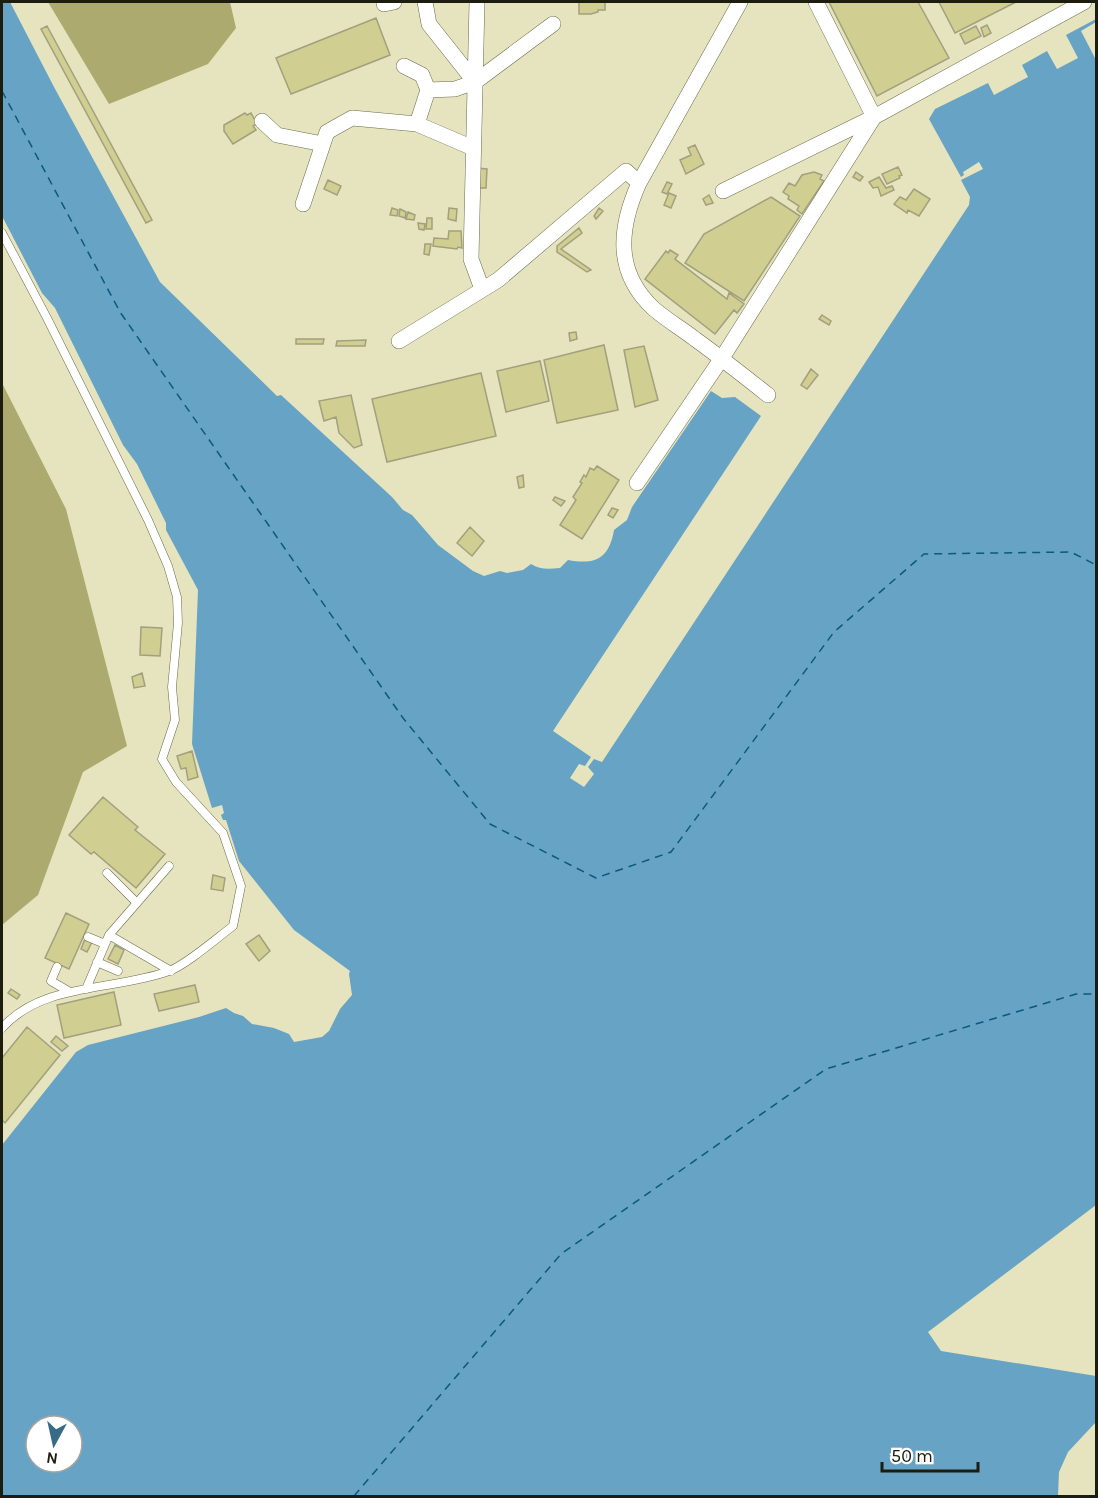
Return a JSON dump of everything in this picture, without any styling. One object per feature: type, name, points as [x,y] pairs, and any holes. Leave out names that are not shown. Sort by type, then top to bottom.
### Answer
[{"type":"street","points":[[425,2],[429,24],[475,82]]},
{"type":"street","points":[[477,2],[471,259],[482,289]]},
{"type":"street","points":[[740,2],[639,183],[628,208],[624,254],[633,285],[654,309],[722,358],[768,395]]},
{"type":"street","points":[[816,2],[874,117]]},
{"type":"street","points":[[723,191],[874,117],[1084,2]]},
{"type":"street","points":[[428,90],[455,89],[475,82],[553,24]]},
{"type":"street","points":[[404,66],[422,75],[428,90],[417,124]]},
{"type":"street","points":[[637,483],[722,358],[874,117]]},
{"type":"street","points":[[303,204],[327,132],[352,118],[417,124],[473,148]]},
{"type":"street","points":[[262,122],[278,135],[323,144]]},
{"type":"street","points":[[399,341],[498,280],[626,171],[639,183]]},
{"type":"lane","points":[[2,233],[148,520],[168,566],[177,597],[178,623],[172,687],[175,720],[162,759],[176,782],[223,833],[241,886],[233,926],[171,971],[70,992],[31,1006],[2,1028]]},
{"type":"lane","points":[[86,989],[109,935],[169,866]]},
{"type":"lane","points":[[107,873],[137,903]]},
{"type":"lane","points":[[109,935],[171,971]]},
{"type":"lane","points":[[88,937],[105,944]]},
{"type":"lane","points":[[98,962],[118,971]]},
{"type":"lane","points":[[57,967],[51,981],[70,992]]},
{"type":"shaded area","points":[[48,2],[230,2],[236,28],[208,64],[109,104]]},
{"type":"shaded area","points":[[2,383],[66,509],[127,746],[83,772],[38,895],[2,925]]},
{"type":"water","points":[[2,2],[10,2],[160,282],[277,396],[281,395],[392,497],[403,510],[412,515],[438,545],[473,571],[484,576],[500,571],[507,573],[523,570],[531,564],[548,569],[560,568],[568,560],[586,562],[599,558],[608,548],[614,530],[627,520],[632,507],[711,391],[722,398],[735,397],[761,416],[553,731],[591,757],[585,766],[579,764],[570,778],[584,787],[594,774],[588,767],[594,759],[602,762],[969,205],[970,197],[961,180],[983,169],[979,162],[963,172],[964,175],[961,177],[929,119],[935,109],[988,83],[994,95],[1028,77],[1022,65],[1047,51],[1057,69],[1078,58],[1066,35],[1096,19],[1096,22],[1081,31],[1096,60],[1096,1205],[928,1332],[941,1351],[1096,1376],[1096,1422],[1068,1452],[1059,1472],[1058,1496],[2,1496],[2,1145],[76,1052],[88,1045],[226,1008],[243,1016],[252,1024],[274,1028],[289,1034],[294,1042],[322,1037],[329,1031],[340,1009],[352,995],[350,971],[294,930],[239,861],[226,820],[223,820],[221,815],[224,813],[222,805],[212,808],[192,744],[198,590],[166,530],[166,523],[137,464],[123,445],[55,308],[42,293],[2,216]]},
{"type":"building","points":[[579,2],[605,2],[605,10],[598,10],[591,14],[579,14]]},
{"type":"building","points":[[829,2],[918,2],[949,58],[877,96]]},
{"type":"building","points":[[939,2],[1016,2],[955,33]]},
{"type":"building","points":[[376,18],[390,55],[291,94],[276,58]]},
{"type":"building","points":[[987,25],[991,33],[984,37],[981,28]]},
{"type":"building","points":[[47,26],[152,220],[146,223],[41,29]]},
{"type":"building","points":[[976,26],[981,36],[965,44],[960,34]]},
{"type":"building","points":[[245,113],[247,115],[251,113],[257,124],[253,126],[256,130],[233,144],[224,131],[224,125]]},
{"type":"building","points":[[695,145],[704,164],[686,174],[680,160],[691,155],[688,148]]},
{"type":"building","points":[[898,167],[902,175],[887,184],[882,174]]},
{"type":"building","points":[[477,168],[487,169],[486,188],[476,188]]},
{"type":"building","points":[[814,172],[822,175],[820,179],[824,181],[802,214],[797,210],[799,206],[788,199],[789,196],[783,192],[789,183],[795,186],[802,175]]},
{"type":"building","points":[[856,172],[863,177],[860,181],[853,177]]},
{"type":"building","points":[[879,177],[886,188],[892,186],[894,190],[881,196],[878,187],[873,188],[869,182]]},
{"type":"building","points":[[328,180],[341,186],[337,195],[324,189]]},
{"type":"building","points":[[667,182],[672,184],[667,194],[662,192]]},
{"type":"building","points":[[914,189],[930,199],[919,216],[908,210],[907,213],[894,204],[900,197],[906,200]]},
{"type":"building","points":[[669,193],[676,196],[671,208],[664,205]]},
{"type":"building","points":[[709,195],[713,203],[706,205],[703,199]]},
{"type":"building","points":[[771,197],[800,216],[744,301],[685,263],[704,234]]},
{"type":"building","points":[[392,208],[398,210],[397,216],[390,215]]},
{"type":"building","points":[[449,208],[457,209],[456,221],[448,219]]},
{"type":"building","points":[[599,208],[603,211],[596,219],[594,216]]},
{"type":"building","points":[[400,209],[406,212],[405,218],[399,216]]},
{"type":"building","points":[[408,212],[415,215],[414,220],[406,219]]},
{"type":"building","points":[[427,218],[432,218],[432,229],[426,229]]},
{"type":"building","points":[[418,223],[425,224],[424,230],[419,229]]},
{"type":"building","points":[[579,228],[582,233],[561,249],[591,270],[587,272],[557,252],[557,246]]},
{"type":"building","points":[[449,231],[461,231],[462,248],[433,246],[434,238],[448,239]]},
{"type":"building","points":[[425,244],[431,244],[429,255],[424,254]]},
{"type":"building","points":[[670,250],[678,255],[675,259],[727,299],[729,293],[744,304],[737,313],[734,310],[715,334],[645,279],[666,251],[668,253]]},
{"type":"building","points":[[822,315],[831,321],[829,325],[819,319]]},
{"type":"building","points":[[576,332],[577,339],[570,341],[569,333]]},
{"type":"building","points":[[296,339],[324,339],[323,344],[296,344]]},
{"type":"building","points":[[366,340],[365,346],[336,346],[337,341]]},
{"type":"building","points":[[604,345],[618,410],[557,423],[544,360]]},
{"type":"building","points":[[644,346],[658,400],[635,407],[624,350]]},
{"type":"building","points":[[540,361],[549,401],[506,412],[497,371]]},
{"type":"building","points":[[811,369],[818,375],[807,389],[801,385]]},
{"type":"building","points":[[481,373],[496,436],[387,462],[372,399]]},
{"type":"building","points":[[351,395],[362,445],[354,448],[339,433],[336,417],[324,421],[319,401]]},
{"type":"building","points":[[597,466],[619,480],[582,539],[560,525],[576,500],[573,497],[584,475],[586,477],[590,468],[594,470]]},
{"type":"building","points":[[523,475],[524,487],[519,488],[517,477]]},
{"type":"building","points":[[555,497],[565,501],[561,506],[553,500]]},
{"type":"building","points":[[612,508],[618,510],[613,518],[608,515]]},
{"type":"building","points":[[470,527],[484,541],[472,556],[457,543]]},
{"type":"building","points":[[141,627],[162,628],[160,656],[140,655]]},
{"type":"building","points":[[142,673],[145,686],[134,688],[132,677]]},
{"type":"building","points":[[192,751],[198,777],[188,780],[186,768],[181,769],[177,756]]},
{"type":"building","points":[[103,797],[138,827],[135,830],[165,854],[136,888],[94,852],[91,854],[69,835]]},
{"type":"building","points":[[213,875],[225,878],[223,891],[211,889]]},
{"type":"building","points":[[66,913],[89,924],[69,969],[45,958]]},
{"type":"building","points":[[259,935],[270,951],[259,961],[246,944]]},
{"type":"building","points":[[85,939],[92,942],[87,952],[81,949]]},
{"type":"building","points":[[115,945],[124,950],[118,964],[108,959]]},
{"type":"building","points":[[195,985],[199,1002],[159,1011],[154,994]]},
{"type":"building","points":[[11,989],[20,995],[17,999],[8,993]]},
{"type":"building","points":[[114,992],[121,1025],[64,1038],[57,1005]]},
{"type":"building","points":[[27,1027],[60,1055],[5,1123],[2,1120],[2,1058]]},
{"type":"building","points":[[56,1036],[68,1046],[62,1051],[51,1042]]},
{"type":"ferry route","points":[[2,91],[120,312],[403,718],[490,824],[596,878],[671,852],[834,632],[924,554],[1071,552],[1096,565]]},
{"type":"ferry route","points":[[354,1496],[561,1254],[826,1069],[1076,994],[1096,994]]}]
